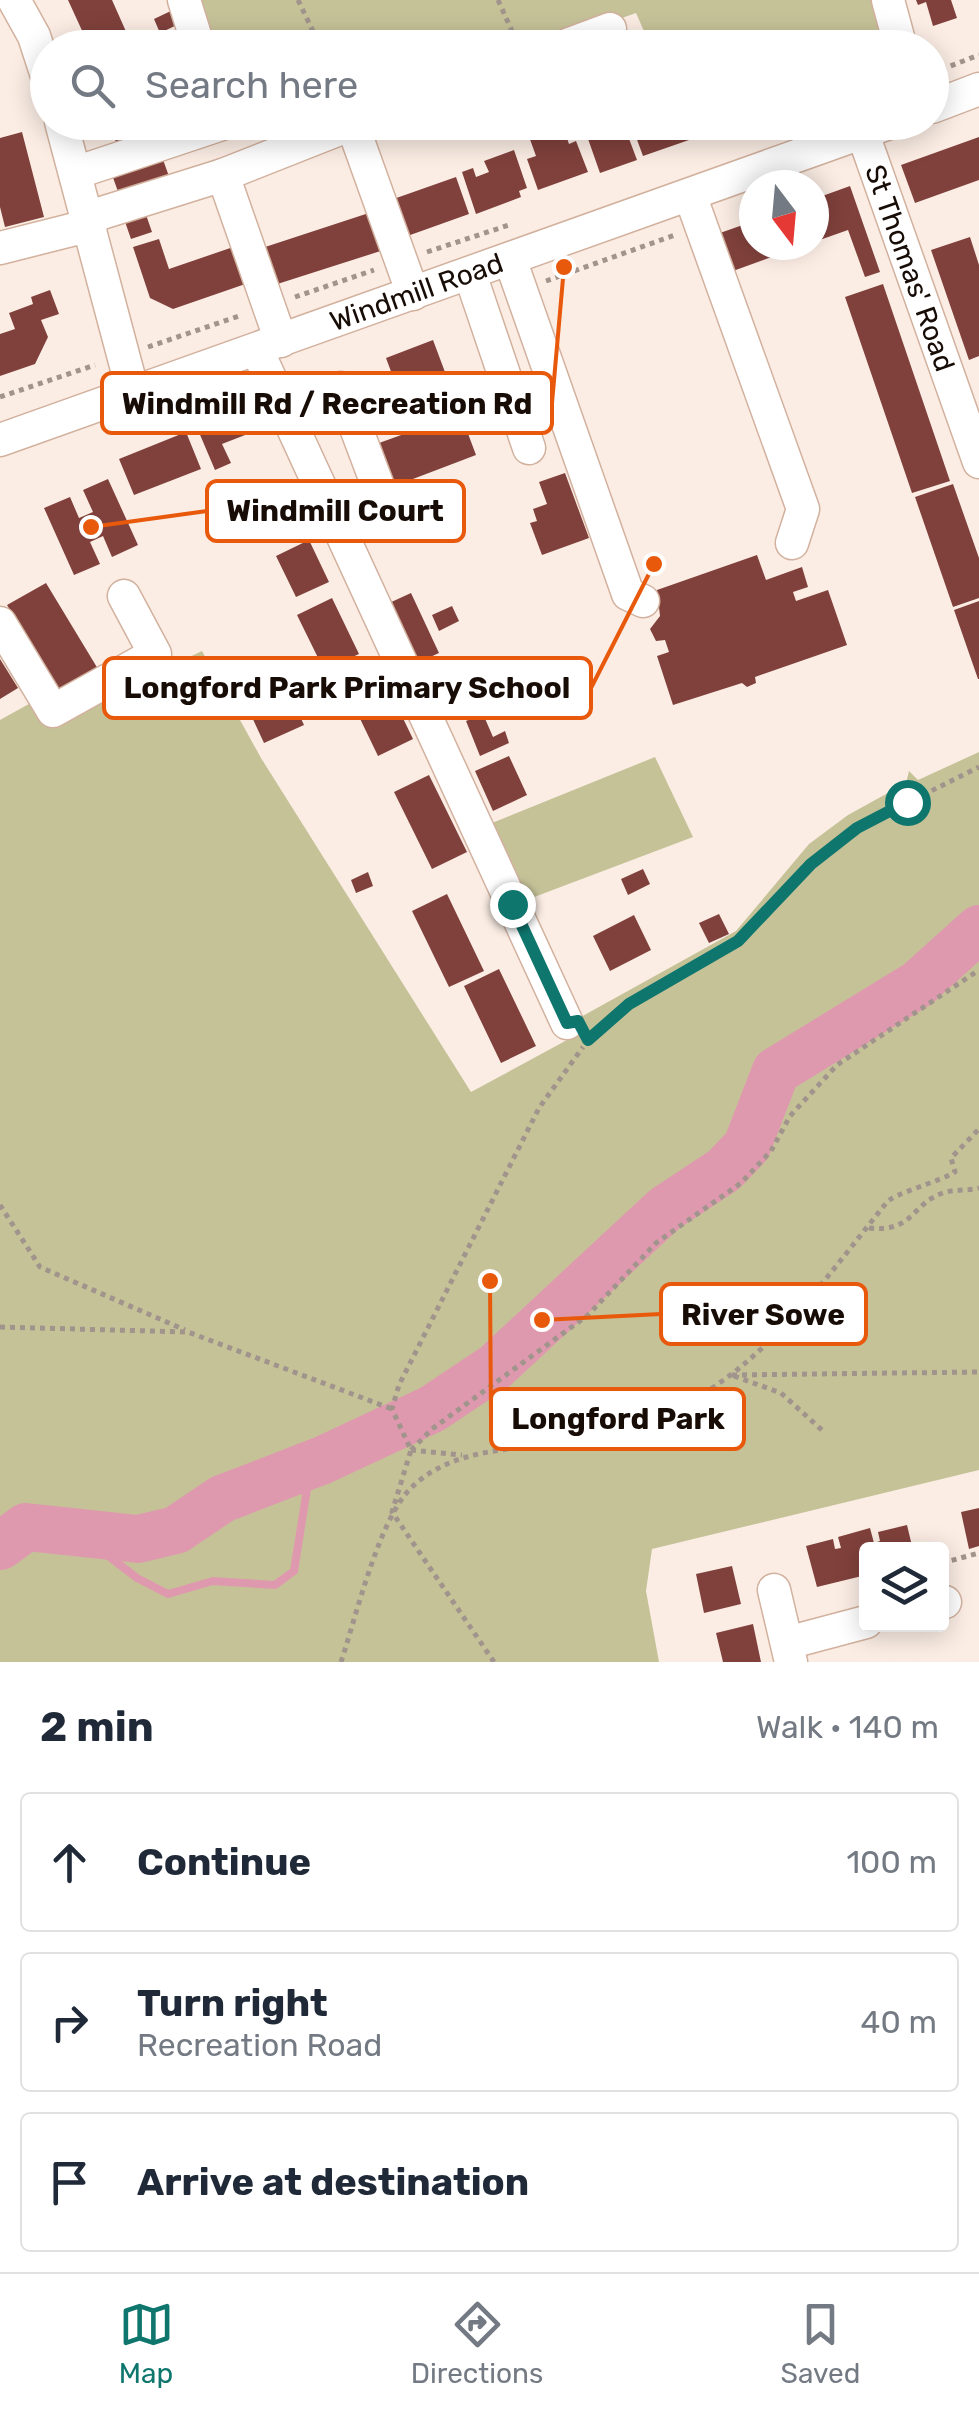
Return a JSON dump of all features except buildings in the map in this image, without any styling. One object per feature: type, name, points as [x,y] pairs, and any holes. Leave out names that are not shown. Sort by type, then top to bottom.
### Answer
[{"type":"street","points":[[14,0],[31,30]]},
{"type":"street","points":[[184,0],[193,30]]},
{"type":"street","points":[[888,0],[896,30]]},
{"type":"street","points":[[605,30],[610,28]]},
{"type":"street","points":[[949,101],[979,89]]},
{"type":"street","points":[[68,140],[132,392]]},
{"type":"street","points":[[78,172],[174,140]]},
{"type":"street","points":[[0,248],[223,175],[311,140]]},
{"type":"street","points":[[360,140],[413,294]]},
{"type":"street","name":"Windmill Road","points":[[0,440],[470,274],[516,274],[690,195],[844,140]]},
{"type":"street","name":"St Thomas' Road","points":[[882,140],[979,462]]},
{"type":"street","points":[[223,175],[269,346],[340,530],[499,910],[577,1031]]},
{"type":"street","points":[[690,195],[803,508],[792,543]]},
{"type":"street","points":[[470,274],[530,448]]},
{"type":"street","points":[[516,274],[628,594],[643,602]]},
{"type":"street","points":[[340,530],[359,521],[374,505],[379,488],[342,388]]},
{"type":"street","points":[[0,623],[52,710],[155,654],[124,596]]},
{"type":"street","points":[[774,1590],[789,1652],[859,1625]]},
{"type":"path","points":[[298,0],[312,30]]},
{"type":"path","points":[[498,0],[512,30]]},
{"type":"path","points":[[516,274],[676,235]]},
{"type":"path","points":[[0,397],[123,355]]},
{"type":"path","points":[[410,1450],[392,1409],[399,1384],[577,1031],[738,941],[811,864],[857,828],[979,768]]},
{"type":"path","points":[[340,1662],[410,1450],[432,1429],[588,1315],[656,1243],[741,1183],[771,1151],[790,1116],[837,1065],[979,970]]},
{"type":"path","points":[[410,1450],[464,1455],[635,1428],[692,1401],[731,1375],[824,1284],[888,1200],[936,1184],[955,1172],[951,1158],[979,1129]]},
{"type":"path","points":[[868,1228],[889,1230],[911,1221],[924,1204],[946,1192],[979,1188]]},
{"type":"path","points":[[0,1205],[40,1266],[188,1332],[392,1409]]},
{"type":"path","points":[[0,1327],[188,1332]]},
{"type":"path","points":[[731,1375],[979,1372]]},
{"type":"path","points":[[731,1375],[781,1393],[824,1432]]},
{"type":"path","points":[[392,1512],[409,1489],[435,1468],[464,1455]]},
{"type":"path","points":[[392,1512],[494,1662]]},
{"type":"path","points":[[949,1561],[979,1553]]},
{"type":"shaded area","points":[[189,0],[904,0],[912,30],[644,30],[636,13],[588,30],[200,30]]},
{"type":"shaded area","points":[[202,651],[261,758],[471,1092],[567,1040],[579,1018],[736,931],[809,844],[848,815],[906,783],[909,771],[918,780],[979,752],[979,1470],[652,1549],[646,1591],[659,1662],[0,1662],[0,720],[36,700],[50,724]]},
{"type":"shaded area","points":[[655,757],[693,837],[521,902],[487,825]]},
{"type":"waterway","points":[[0,1546],[26,1527],[138,1539],[176,1530],[222,1499],[323,1460],[432,1409],[495,1367],[665,1209],[724,1170],[747,1146],[776,1071],[918,984],[979,929]]},
{"type":"waterway","points":[[81,1535],[137,1578],[168,1594],[213,1581],[275,1585],[294,1571],[307,1489],[323,1460]]},
{"type":"place","name":"Windmill Rd / Recreation Rd","points":[[564,267]]},
{"type":"place","name":"Windmill Court","points":[[91,527]]},
{"type":"place","name":"Longford Park Primary School","points":[[654,564]]},
{"type":"place","name":"Longford Park","points":[[490,1281]]},
{"type":"place","name":"River Sowe","points":[[542,1320]]},
{"type":"route","points":[[512,904],[567,1023],[578,1021],[588,1040],[629,1004],[738,941],[811,864],[857,828],[907,802]]}]
